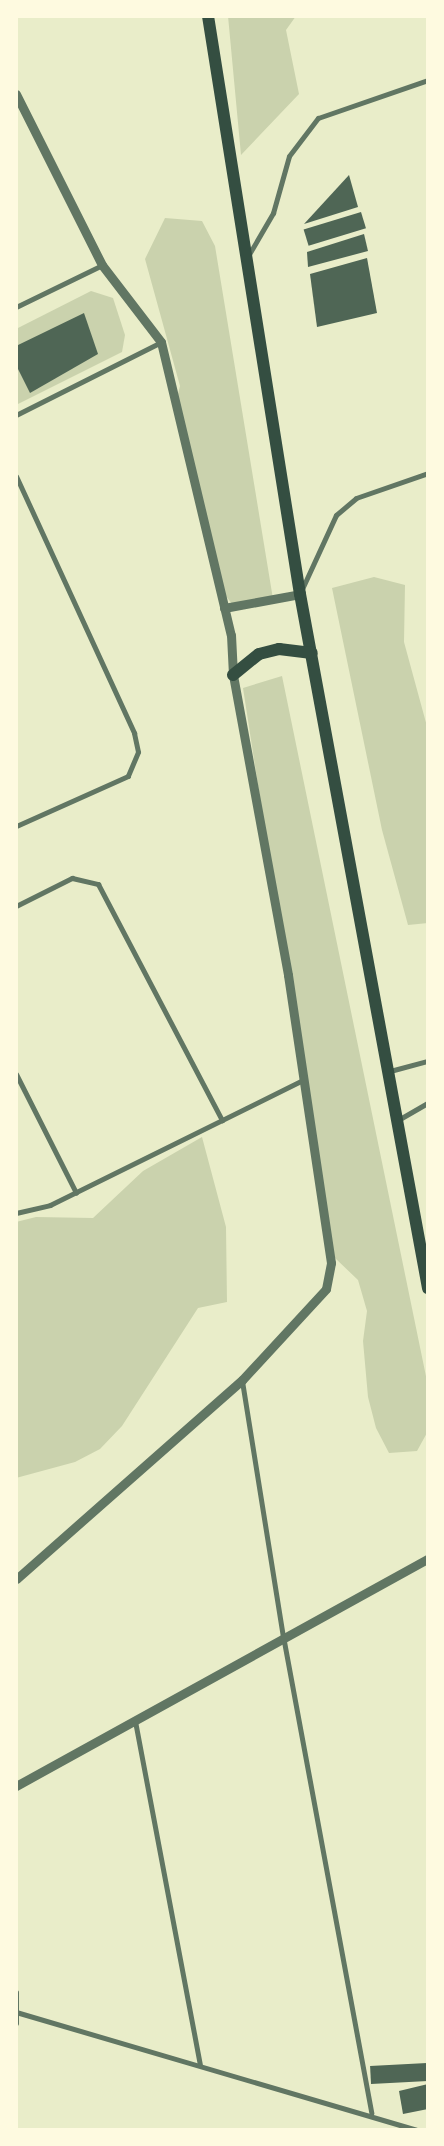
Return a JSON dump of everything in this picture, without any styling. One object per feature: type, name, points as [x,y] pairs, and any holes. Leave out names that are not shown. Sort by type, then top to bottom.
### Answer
[{"type":"main road","points":[[208,16],[244,263],[300,594],[428,1288]]},
{"type":"main road","points":[[233,676],[259,654],[279,649],[312,653]]},
{"type":"street","points":[[244,263],[274,213],[289,156],[306,130],[337,110],[428,80]]},
{"type":"street","points":[[16,94],[102,265],[161,342],[224,608],[233,676],[303,1080],[331,1263],[326,1288],[242,1380],[16,1579]]},
{"type":"street","points":[[16,307],[102,265]]},
{"type":"street","points":[[16,415],[161,342]]},
{"type":"street","points":[[224,608],[300,594],[336,515],[356,498],[428,473]]},
{"type":"street","points":[[16,476],[134,733],[138,752],[128,776],[16,826]]},
{"type":"street","points":[[16,906],[72,878],[98,884],[222,1120]]},
{"type":"street","points":[[387,1072],[428,1061]]},
{"type":"street","points":[[16,1074],[76,1193]]},
{"type":"street","points":[[16,1212],[76,1193],[303,1080]]},
{"type":"street","points":[[397,1121],[428,1104]]},
{"type":"street","points":[[242,1380],[283,1636],[371,2113]]},
{"type":"street","points":[[16,1786],[135,1721],[283,1636],[428,1559]]},
{"type":"street","points":[[135,1721],[200,2064]]},
{"type":"street","points":[[16,1992],[18,2012],[16,2023]]},
{"type":"street","points":[[18,2012],[371,2113],[416,2130]]},
{"type":"green space","points":[[228,16],[296,16],[286,30],[299,94],[241,155]]},
{"type":"green space","points":[[165,218],[202,221],[215,246],[273,599],[236,609],[218,586],[177,398],[180,386],[145,259]]},
{"type":"green space","points":[[91,291],[113,298],[125,335],[122,352],[16,405],[16,329]]},
{"type":"green space","points":[[374,577],[405,585],[404,642],[428,730],[428,923],[408,925],[382,830],[332,588]]},
{"type":"green space","points":[[282,676],[428,1386],[428,1431],[417,1451],[389,1453],[376,1428],[368,1397],[363,1341],[367,1311],[358,1280],[335,1258],[326,1226],[243,688]]},
{"type":"green space","points":[[202,1137],[226,1227],[227,1302],[198,1308],[122,1426],[100,1449],[75,1462],[16,1478],[16,1222],[36,1217],[93,1218],[143,1171]]},
{"type":"building","points":[[349,175],[358,207],[304,224]]},
{"type":"building","points":[[361,212],[366,228],[309,246],[304,230]]},
{"type":"building","points":[[364,234],[368,251],[308,267],[307,252]]},
{"type":"building","points":[[367,258],[377,313],[317,327],[310,274]]},
{"type":"building","points":[[84,313],[98,354],[30,393],[16,365],[16,346]]},
{"type":"building","points":[[427,2063],[428,2081],[371,2084],[370,2066]]},
{"type":"building","points":[[428,2084],[428,2109],[403,2114],[399,2091]]}]
